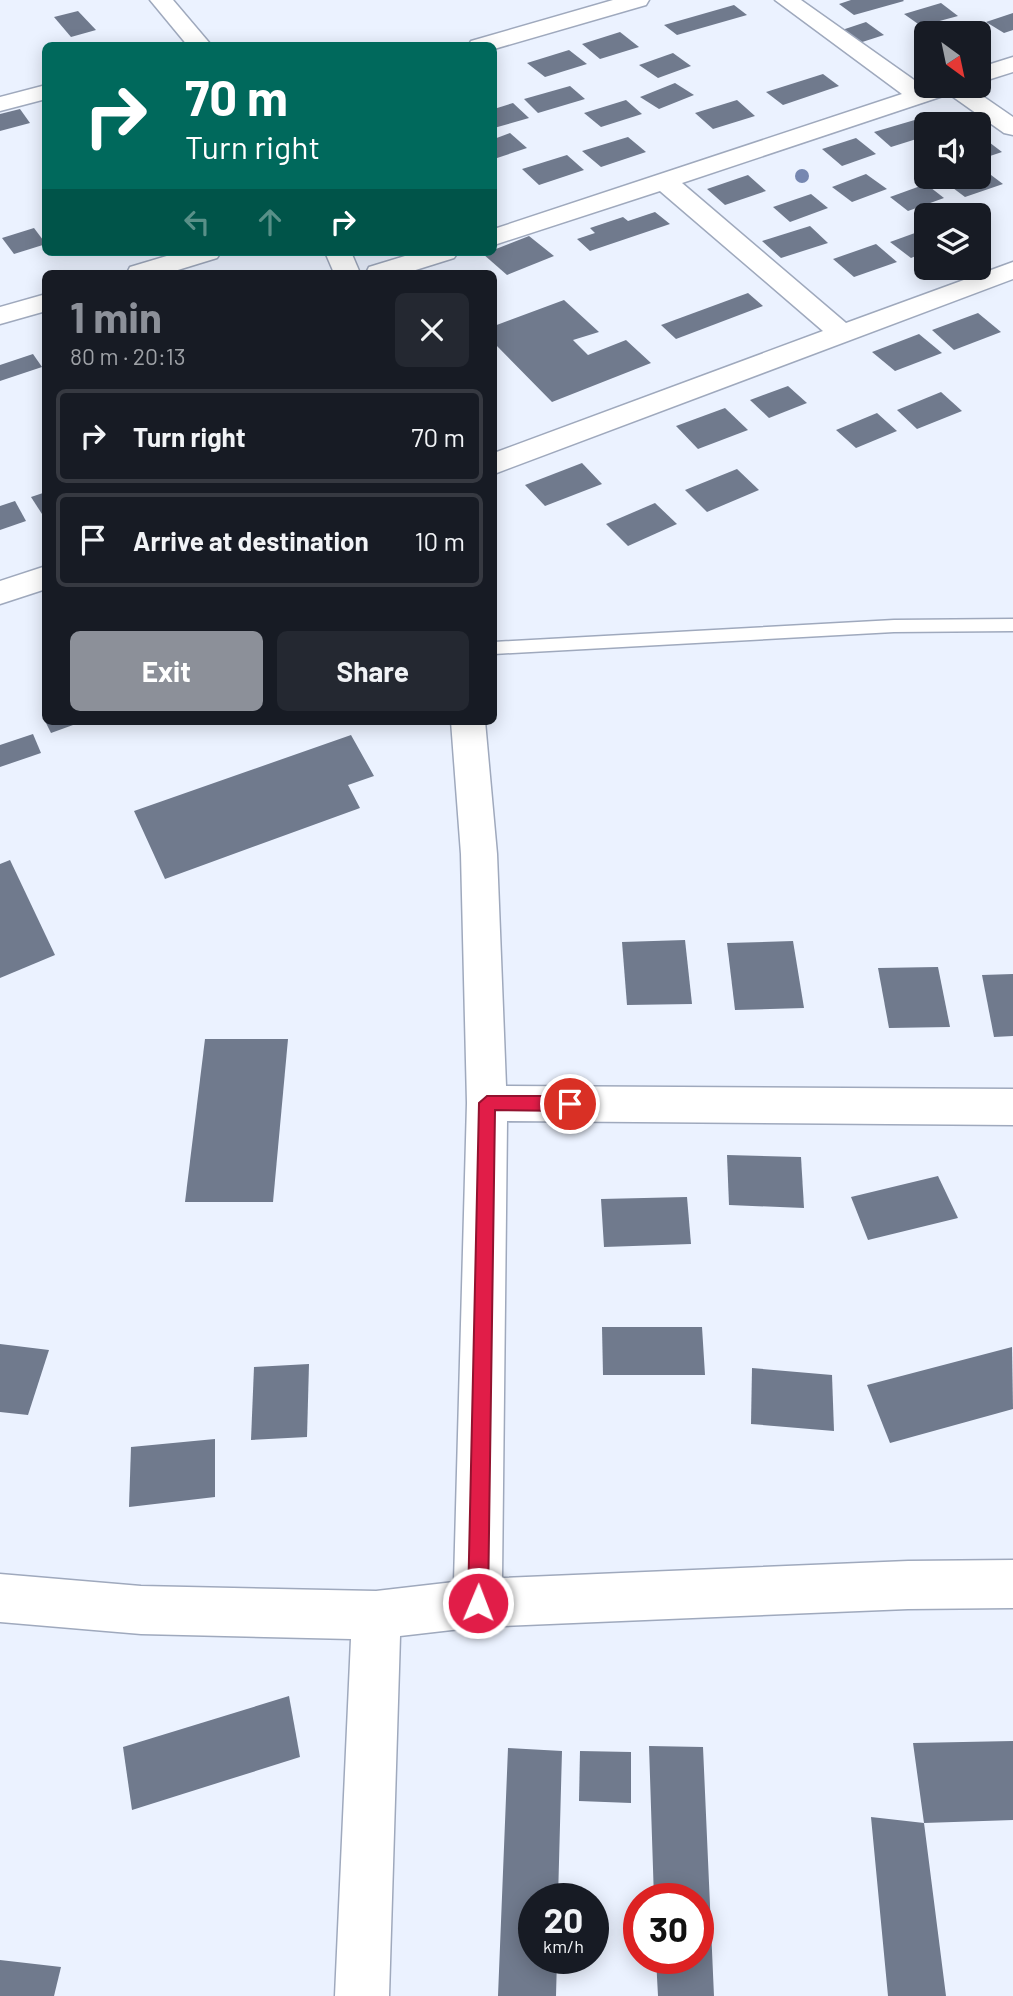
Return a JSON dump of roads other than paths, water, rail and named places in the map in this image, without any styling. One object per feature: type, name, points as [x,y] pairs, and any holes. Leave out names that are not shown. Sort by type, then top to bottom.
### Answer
[{"type":"street","points":[[160,0],[197,42]]},
{"type":"street","points":[[493,42],[638,0]]},
{"type":"street","points":[[786,0],[914,90]]},
{"type":"street","points":[[991,72],[1013,64]]},
{"type":"street","points":[[0,104],[42,93]]},
{"type":"street","points":[[497,236],[916,98]]},
{"type":"street","points":[[969,98],[1013,128]]},
{"type":"street","points":[[665,182],[843,334]]},
{"type":"street","points":[[150,270],[195,256]]},
{"type":"street","points":[[388,270],[432,256]]},
{"type":"street","points":[[497,463],[1013,270]]},
{"type":"street","points":[[0,316],[42,303]]},
{"type":"street","points":[[0,593],[42,578]]},
{"type":"street","points":[[468,725],[480,854],[487,1103],[478,1603]]},
{"type":"street","points":[[487,1103],[1013,1107]]},
{"type":"street","points":[[0,1598],[141,1610],[376,1615],[478,1603],[908,1585],[1013,1584]]},
{"type":"street","points":[[362,1996],[376,1615]]},
{"type":"lane","points":[[497,648],[894,626],[1013,625]]}]
